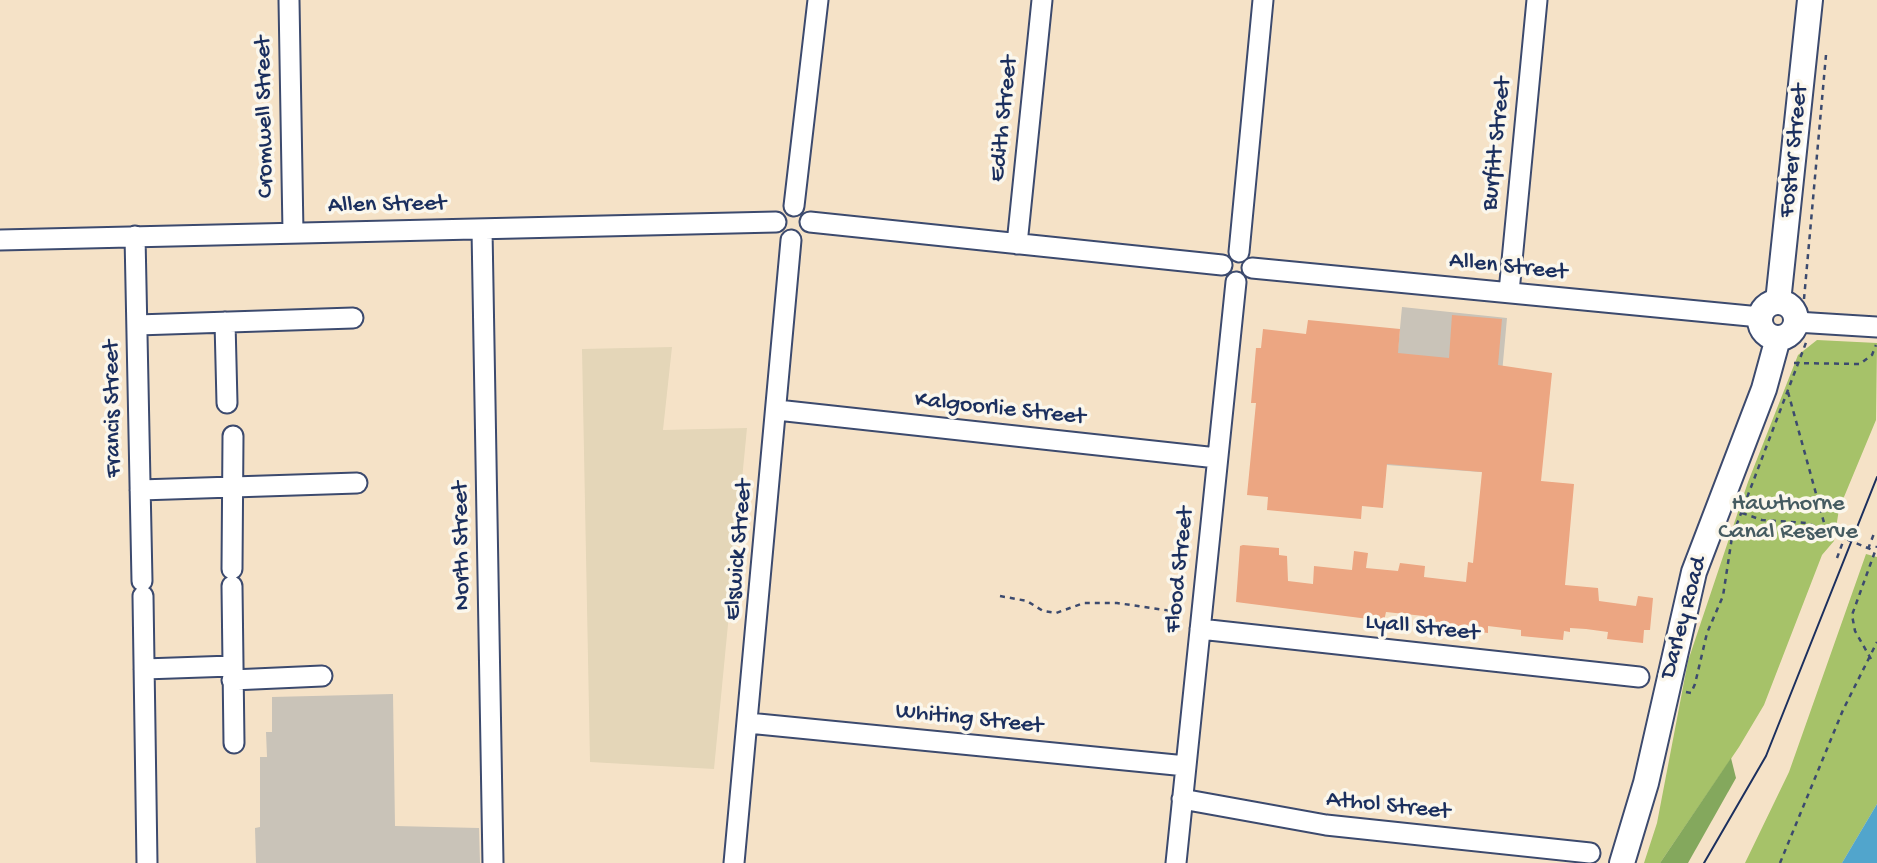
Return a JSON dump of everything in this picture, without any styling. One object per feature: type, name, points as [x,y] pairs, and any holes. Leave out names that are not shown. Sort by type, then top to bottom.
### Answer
[{"type":"main road","name":"Foster Street","points":[[1769,310],[1810,0]]},
{"type":"main road","points":[[1769,310],[1791,308],[1797,320]]},
{"type":"main road","name":"Darley Road","points":[[1622,863],[1646,783],[1694,572],[1764,389],[1797,320]]},
{"type":"street","name":"Cromwell Street","points":[[289,0],[293,232]]},
{"type":"street","points":[[794,206],[818,0]]},
{"type":"street","name":"Edith Street","points":[[1017,244],[1042,0]]},
{"type":"street","points":[[1239,252],[1263,0]]},
{"type":"street","name":"Burfitt Street","points":[[1508,292],[1537,0]]},
{"type":"street","points":[[794,206],[805,211],[810,222],[807,233],[791,240],[779,234],[776,222],[779,212],[794,206]]},
{"type":"street","name":"Allen Street","points":[[0,240],[776,222]]},
{"type":"street","points":[[810,222],[1222,265]]},
{"type":"street","name":"North Street","points":[[482,229],[493,863]]},
{"type":"street","name":"Francis Street","points":[[135,236],[147,863]]},
{"type":"street","name":"Elswick Street","points":[[734,863],[791,240]]},
{"type":"street","points":[[1239,252],[1250,259],[1252,268],[1247,278],[1236,282],[1224,274],[1222,265],[1226,256],[1239,252]]},
{"type":"street","name":"Allen Street","points":[[1252,268],[1508,292],[1769,310]]},
{"type":"street","name":"Flood Street","points":[[1176,863],[1236,282]]},
{"type":"street","points":[[136,325],[353,318]]},
{"type":"street","points":[[1797,320],[1877,327]]},
{"type":"street","points":[[225,322],[227,403]]},
{"type":"street","name":"Kalgoorlie Street","points":[[777,410],[1217,458]]},
{"type":"street","points":[[233,436],[233,743]]},
{"type":"street","points":[[140,490],[357,483]]},
{"type":"street","name":"Lyall Street","points":[[1200,629],[1639,677]]},
{"type":"street","points":[[144,669],[322,676]]},
{"type":"street","name":"Whiting Street","points":[[748,723],[1186,766]]},
{"type":"street","name":"Athol Street","points":[[1182,799],[1326,825],[1590,853]]},
{"type":"path","points":[[1691,693],[1707,633],[1723,596],[1729,550],[1741,513],[1808,338],[1797,320],[1826,54]]},
{"type":"path","points":[[1797,364],[1860,364],[1872,355],[1877,338]]},
{"type":"path","points":[[1788,392],[1826,530]]},
{"type":"path","points":[[1741,513],[1771,521],[1796,521],[1826,530],[1875,551]]},
{"type":"path","points":[[1868,549],[1875,531]]},
{"type":"path","points":[[1837,558],[1844,539]]},
{"type":"path","points":[[1871,659],[1855,631],[1852,615],[1877,546]]},
{"type":"path","points":[[1000,596],[1027,601],[1043,611],[1056,612],[1084,603],[1116,603],[1179,612]]},
{"type":"path","points":[[1780,863],[1843,710],[1871,659],[1877,642]]},
{"type":"shaded area","points":[[1402,307],[1507,318],[1493,473],[1387,465]]},
{"type":"shaded area","points":[[672,347],[663,430],[747,428],[714,769],[590,762],[582,349]]},
{"type":"shaded area","points":[[393,694],[395,826],[479,828],[480,863],[256,863],[255,828],[260,827],[260,757],[267,757],[266,732],[272,732],[272,697]]},
{"type":"green space","name":"Hawthorne Canal Reserve","points":[[1817,340],[1877,343],[1876,420],[1839,509],[1834,541],[1822,555],[1764,705],[1739,747],[1660,863],[1644,863],[1657,823],[1688,661],[1748,482],[1798,355]]},
{"type":"green space","points":[[1866,554],[1877,557],[1877,804],[1842,863],[1745,863],[1789,772]]},
{"type":"green space","points":[[1731,758],[1736,778],[1688,863],[1660,863]]},
{"type":"water","points":[[1877,804],[1877,863],[1842,863]]},
{"type":"building","points":[[1452,315],[1502,319],[1498,365],[1552,373],[1541,481],[1574,484],[1565,585],[1598,588],[1599,601],[1636,606],[1638,596],[1653,598],[1650,630],[1644,630],[1643,643],[1607,639],[1608,632],[1586,629],[1570,628],[1570,632],[1564,631],[1563,640],[1521,636],[1521,630],[1488,626],[1488,633],[1464,630],[1459,626],[1424,623],[1424,616],[1386,612],[1384,621],[1236,602],[1240,546],[1243,545],[1279,548],[1279,555],[1287,556],[1288,581],[1313,584],[1314,566],[1352,570],[1354,551],[1368,553],[1366,568],[1398,571],[1400,563],[1425,566],[1424,577],[1466,582],[1468,562],[1473,563],[1482,472],[1387,464],[1383,508],[1362,506],[1361,519],[1267,510],[1268,497],[1247,495],[1256,403],[1251,403],[1256,348],[1261,348],[1263,329],[1306,334],[1308,320],[1400,329],[1398,353],[1449,358]]},
{"type":"tram line","points":[[1704,863],[1766,756],[1877,477]]}]
